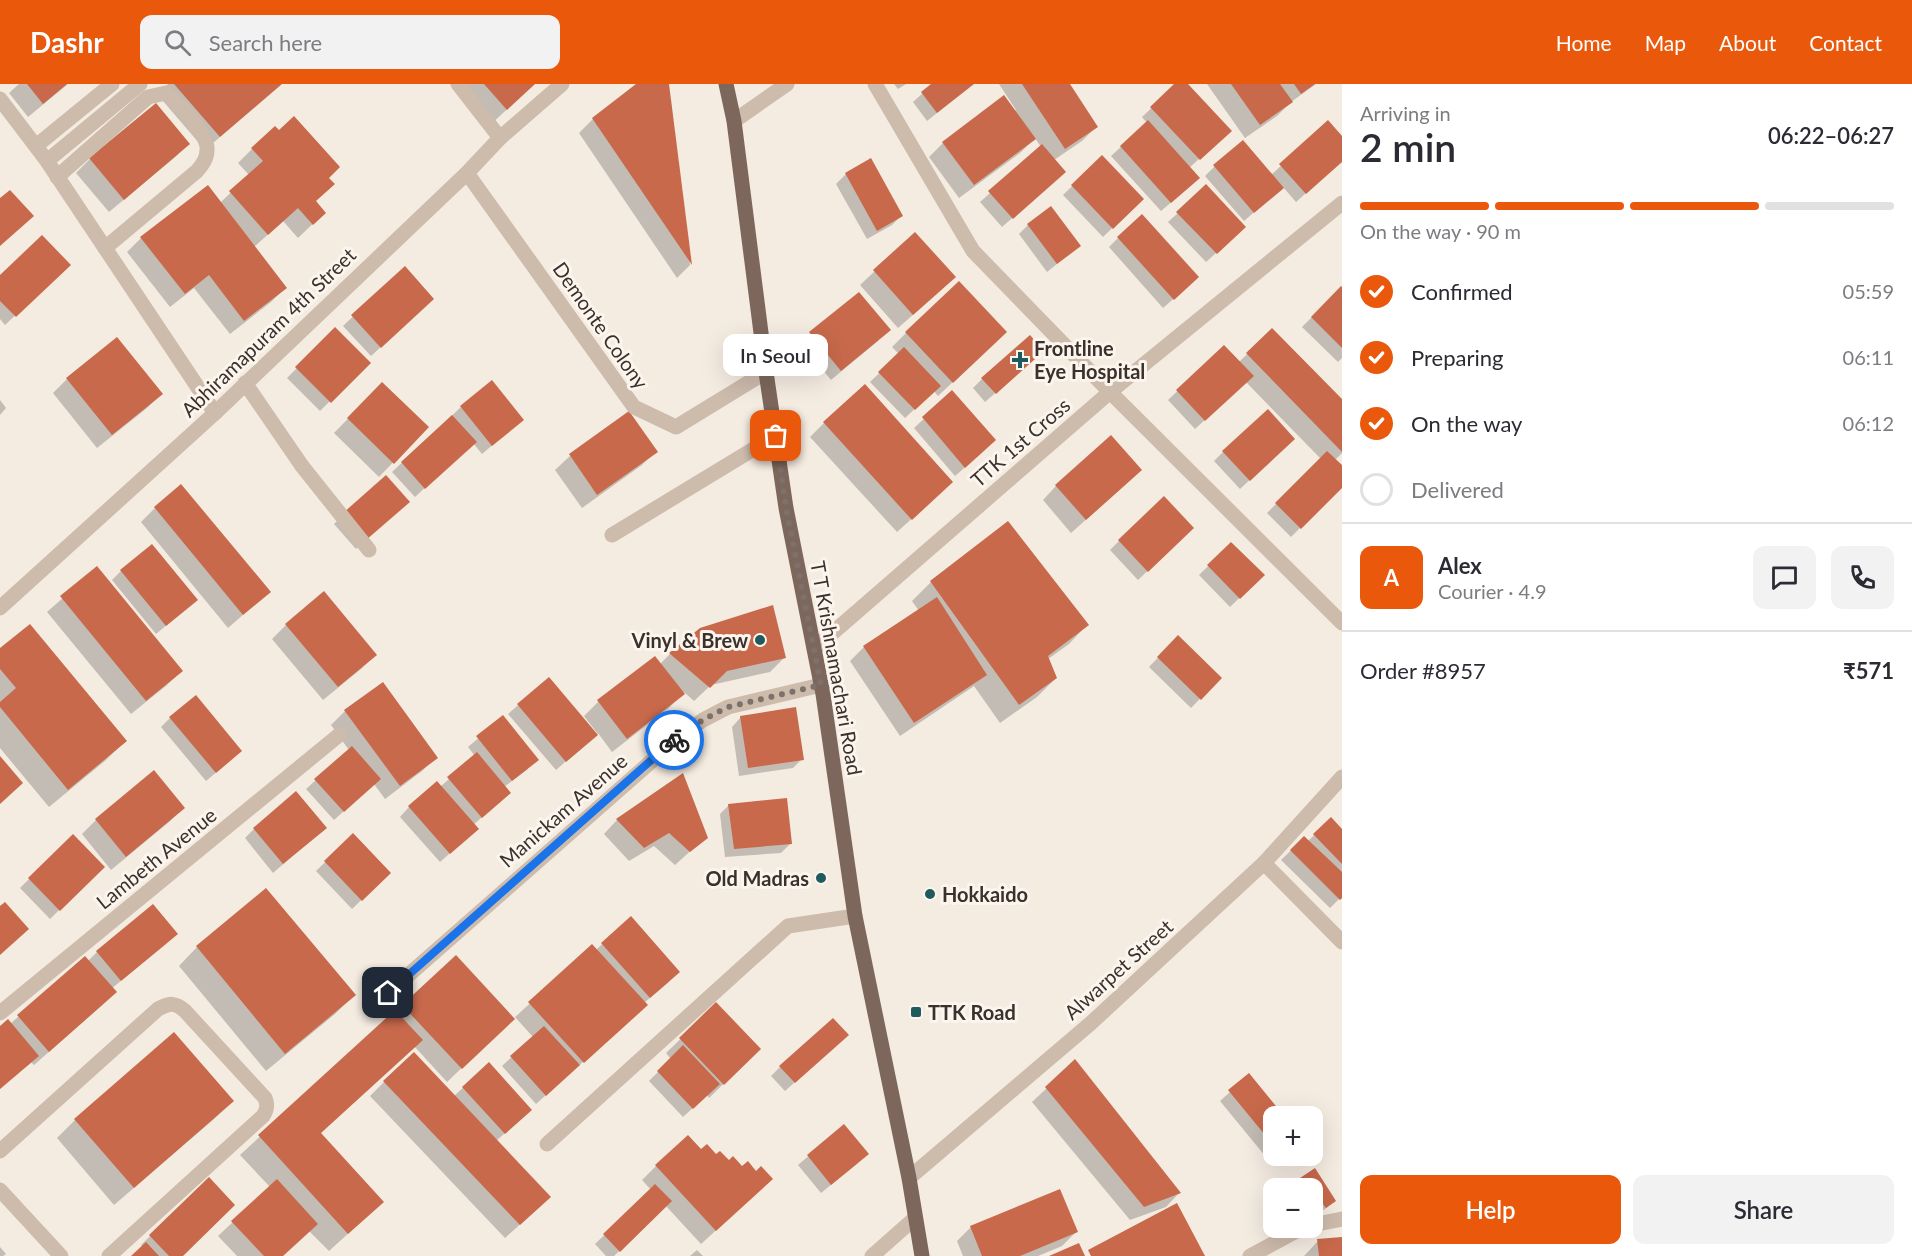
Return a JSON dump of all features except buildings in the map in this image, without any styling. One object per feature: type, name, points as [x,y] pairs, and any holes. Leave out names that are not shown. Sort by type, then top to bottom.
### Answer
[{"type":"main road","name":"T T Krishnamachari Road","points":[[726,84],[734,121],[786,508],[821,685],[855,916],[909,1178],[922,1256]]},
{"type":"street","points":[[36,146],[112,84]]},
{"type":"street","points":[[46,161],[140,84]]},
{"type":"street","points":[[459,84],[500,138]]},
{"type":"street","name":"Abhiramapuram 4th Street","points":[[0,608],[214,413],[467,173],[500,138],[562,84]]},
{"type":"street","points":[[734,121],[787,84]]},
{"type":"street","points":[[875,84],[973,251],[1110,392],[1342,623]]},
{"type":"street","points":[[57,177],[148,97],[166,93],[179,105],[207,142],[204,162],[196,171],[105,248]]},
{"type":"street","points":[[0,99],[36,146],[214,413]]},
{"type":"street","name":"Demonte Colony","points":[[467,173],[634,407],[676,427],[766,372]]},
{"type":"street","name":"TTK 1st Cross","points":[[814,649],[1110,392],[1342,203]]},
{"type":"street","points":[[245,383],[302,466],[369,550]]},
{"type":"street","points":[[612,535],[776,436]]},
{"type":"street","name":"Manickam Avenue","points":[[388,993],[679,737],[703,720],[728,707],[821,685]]},
{"type":"street","name":"Lambeth Avenue","points":[[0,1013],[339,735]]},
{"type":"street","name":"Alwarpet Street","points":[[909,1178],[1091,1023],[1264,863],[1342,777]]},
{"type":"street","points":[[1264,863],[1342,942]]},
{"type":"street","points":[[547,1144],[788,926],[855,916]]},
{"type":"street","points":[[0,1151],[158,1009],[169,1004],[177,1004],[185,1011],[265,1098],[268,1104],[266,1112],[109,1256]]},
{"type":"street","points":[[0,1190],[61,1256]]},
{"type":"street","points":[[872,1256],[915,1218]]},
{"type":"street","points":[[1323,1223],[1342,1219]]},
{"type":"street","points":[[1250,1256],[1284,1238]]},
{"type":"way so far","points":[[674,740],[703,720],[728,707],[821,685],[786,508],[776,436]]},
{"type":"place","name":"Frontline Eye Hospital","points":[[1020,360]]},
{"type":"place","name":"In Seoul","points":[[776,436]]},
{"type":"place","name":"Vinyl & Brew","points":[[760,640]]},
{"type":"place","name":"Old Madras","points":[[821,878]]},
{"type":"place","name":"Hokkaido","points":[[930,894]]},
{"type":"place","name":"TTK Road","points":[[916,1012]]},
{"type":"route","points":[[388,993],[674,740]]}]
